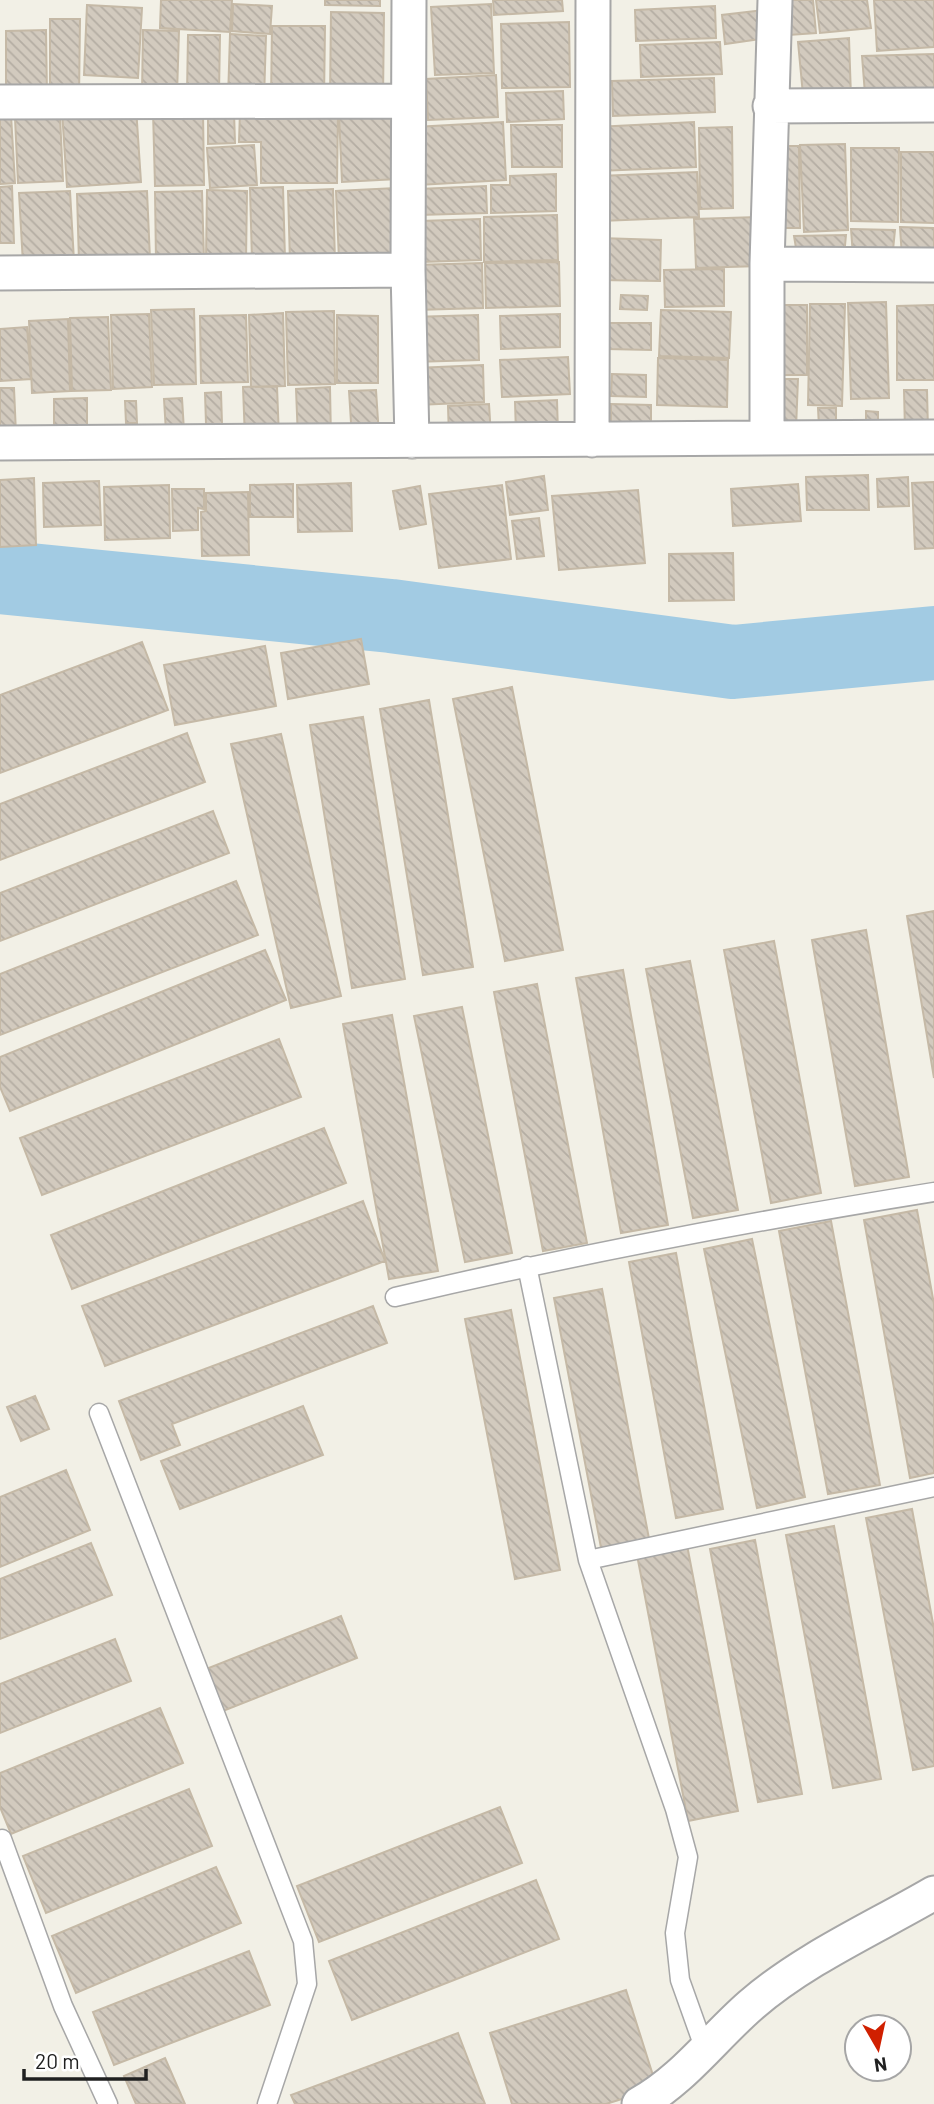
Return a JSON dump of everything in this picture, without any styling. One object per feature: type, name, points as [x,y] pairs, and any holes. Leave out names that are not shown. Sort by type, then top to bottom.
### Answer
[{"type":"street","points":[[409,0],[408,270],[412,441]]},
{"type":"street","points":[[592,440],[593,0]]},
{"type":"street","points":[[767,438],[767,264],[775,0]]},
{"type":"street","points":[[0,102],[407,102]]},
{"type":"street","points":[[770,106],[934,105]]},
{"type":"street","points":[[767,264],[934,265]]},
{"type":"street","points":[[0,273],[408,270]]},
{"type":"street","points":[[0,443],[934,437]]},
{"type":"street","points":[[639,2104],[677,2076],[752,2004],[794,1974],[934,1893]]},
{"type":"lane","points":[[395,1297],[527,1266],[771,1219],[934,1192]]},
{"type":"lane","points":[[527,1266],[588,1560],[688,1857],[675,1933],[680,1980],[705,2050]]},
{"type":"lane","points":[[99,1413],[303,1941],[307,1984],[267,2104]]},
{"type":"lane","points":[[588,1560],[934,1487]]},
{"type":"lane","points":[[2,1839],[63,2006],[108,2104]]},
{"type":"building","points":[[161,0],[232,0],[230,32],[160,28]]},
{"type":"building","points":[[325,0],[380,0],[380,6],[325,5]]},
{"type":"building","points":[[493,0],[562,0],[563,11],[494,15]]},
{"type":"building","points":[[787,0],[813,0],[816,33],[789,35]]},
{"type":"building","points":[[816,0],[867,0],[871,28],[820,33]]},
{"type":"building","points":[[874,0],[934,0],[934,47],[877,51]]},
{"type":"building","points":[[233,4],[272,6],[270,34],[232,31]]},
{"type":"building","points":[[491,4],[494,73],[435,75],[431,7]]},
{"type":"building","points":[[87,5],[142,8],[138,78],[84,75]]},
{"type":"building","points":[[715,6],[716,38],[636,41],[635,10]]},
{"type":"building","points":[[764,10],[768,38],[725,44],[722,15]]},
{"type":"building","points":[[331,12],[384,13],[383,99],[330,99]]},
{"type":"building","points":[[50,19],[80,19],[79,98],[50,98]]},
{"type":"building","points":[[569,22],[570,87],[502,88],[501,24]]},
{"type":"building","points":[[272,26],[325,26],[324,100],[271,100]]},
{"type":"building","points":[[46,30],[47,97],[6,98],[6,31]]},
{"type":"building","points":[[143,30],[179,31],[177,94],[142,94]]},
{"type":"building","points":[[230,34],[266,36],[264,99],[228,99]]},
{"type":"building","points":[[188,35],[220,35],[219,94],[187,94]]},
{"type":"building","points":[[849,38],[851,97],[803,95],[798,42]]},
{"type":"building","points":[[720,42],[722,74],[641,77],[640,45]]},
{"type":"building","points":[[934,54],[934,97],[865,94],[862,56]]},
{"type":"building","points":[[496,75],[498,117],[428,120],[426,79]]},
{"type":"building","points":[[714,78],[715,112],[613,116],[612,81]]},
{"type":"building","points":[[563,91],[564,119],[507,122],[506,93]]},
{"type":"building","points":[[136,107],[141,182],[67,187],[62,111]]},
{"type":"building","points":[[203,110],[204,185],[155,186],[153,111]]},
{"type":"building","points":[[240,111],[338,113],[337,183],[261,183],[261,142],[239,142]]},
{"type":"building","points":[[208,112],[234,112],[235,143],[208,144]]},
{"type":"building","points":[[394,112],[398,179],[342,182],[339,115]]},
{"type":"building","points":[[11,115],[15,183],[0,184],[0,116]]},
{"type":"building","points":[[60,116],[63,181],[18,183],[15,118]]},
{"type":"building","points":[[503,122],[506,180],[418,185],[415,127]]},
{"type":"building","points":[[694,122],[696,167],[598,171],[596,127]]},
{"type":"building","points":[[511,125],[562,125],[562,167],[512,167]]},
{"type":"building","points":[[732,127],[733,208],[700,209],[699,128]]},
{"type":"building","points":[[845,144],[848,230],[804,232],[800,145]]},
{"type":"building","points":[[254,145],[257,185],[210,188],[207,148]]},
{"type":"building","points":[[777,146],[799,146],[800,228],[778,228]]},
{"type":"building","points":[[851,148],[899,148],[898,222],[851,221]]},
{"type":"building","points":[[901,152],[934,152],[934,223],[901,222]]},
{"type":"building","points":[[697,172],[699,217],[601,221],[599,176]]},
{"type":"building","points":[[556,174],[556,211],[491,213],[491,185],[510,185],[510,176]]},
{"type":"building","points":[[12,186],[14,243],[0,243],[0,187]]},
{"type":"building","points":[[486,186],[487,213],[419,215],[419,189]]},
{"type":"building","points":[[283,187],[285,259],[252,261],[250,188]]},
{"type":"building","points":[[396,188],[399,257],[339,260],[336,191]]},
{"type":"building","points":[[333,189],[335,262],[290,263],[288,191]]},
{"type":"building","points":[[207,190],[247,191],[246,261],[206,260]]},
{"type":"building","points":[[70,191],[74,261],[23,264],[19,193]]},
{"type":"building","points":[[147,191],[150,259],[79,262],[77,194]]},
{"type":"building","points":[[202,191],[204,260],[156,261],[155,192]]},
{"type":"building","points":[[557,215],[558,260],[484,262],[484,217]]},
{"type":"building","points":[[758,217],[760,266],[696,268],[694,219]]},
{"type":"building","points":[[480,219],[481,260],[421,262],[420,221]]},
{"type":"building","points":[[900,227],[934,228],[934,258],[902,258]]},
{"type":"building","points":[[851,229],[895,230],[892,260],[853,256]]},
{"type":"building","points":[[846,235],[844,256],[797,254],[794,236]]},
{"type":"building","points":[[600,238],[661,240],[660,281],[599,280]]},
{"type":"building","points":[[559,262],[560,306],[486,308],[485,263]]},
{"type":"building","points":[[482,263],[483,308],[416,310],[415,265]]},
{"type":"building","points":[[724,269],[724,306],[665,307],[664,270]]},
{"type":"building","points":[[621,295],[648,296],[647,310],[620,309]]},
{"type":"building","points":[[886,302],[889,398],[851,399],[848,303]]},
{"type":"building","points":[[810,304],[845,304],[842,406],[808,405]]},
{"type":"building","points":[[776,305],[807,305],[807,375],[777,375]]},
{"type":"building","points":[[934,305],[934,380],[897,380],[897,306]]},
{"type":"building","points":[[194,309],[196,384],[154,385],[151,310]]},
{"type":"building","points":[[661,310],[731,312],[729,358],[659,356]]},
{"type":"building","points":[[334,311],[335,384],[288,385],[286,312]]},
{"type":"building","points":[[283,313],[285,386],[251,387],[249,315]]},
{"type":"building","points":[[149,314],[152,387],[113,389],[111,315]]},
{"type":"building","points":[[560,314],[560,347],[501,349],[500,316]]},
{"type":"building","points":[[246,315],[248,382],[201,383],[200,316]]},
{"type":"building","points":[[337,315],[378,316],[378,383],[337,383]]},
{"type":"building","points":[[478,315],[479,360],[413,362],[411,317]]},
{"type":"building","points":[[108,317],[111,390],[72,391],[70,318]]},
{"type":"building","points":[[68,319],[70,391],[32,393],[29,321]]},
{"type":"building","points":[[608,323],[651,323],[651,350],[607,349]]},
{"type":"building","points":[[27,327],[31,379],[0,381],[0,329]]},
{"type":"building","points":[[568,357],[570,394],[502,397],[500,360]]},
{"type":"building","points":[[658,358],[728,360],[727,407],[657,405]]},
{"type":"building","points":[[483,365],[484,402],[417,405],[416,368]]},
{"type":"building","points":[[612,374],[646,375],[646,397],[611,396]]},
{"type":"building","points":[[785,379],[798,379],[796,429],[783,429]]},
{"type":"building","points":[[277,386],[279,438],[245,439],[243,387]]},
{"type":"building","points":[[330,387],[331,439],[298,440],[296,389]]},
{"type":"building","points":[[0,388],[14,388],[16,434],[0,434]]},
{"type":"building","points":[[376,390],[379,436],[352,438],[349,391]]},
{"type":"building","points":[[904,390],[927,390],[928,430],[905,431]]},
{"type":"building","points":[[221,392],[222,424],[206,424],[205,393]]},
{"type":"building","points":[[87,398],[87,426],[54,426],[54,399]]},
{"type":"building","points":[[182,398],[184,431],[166,432],[164,399]]},
{"type":"building","points":[[557,400],[558,433],[516,434],[515,402]]},
{"type":"building","points":[[125,401],[136,401],[137,423],[126,423]]},
{"type":"building","points":[[489,404],[491,436],[449,438],[448,406]]},
{"type":"building","points":[[611,404],[651,405],[651,432],[611,430]]},
{"type":"building","points":[[818,408],[836,408],[836,427],[819,427]]},
{"type":"building","points":[[866,411],[878,412],[878,430],[866,429]]},
{"type":"building","points":[[868,475],[869,510],[807,510],[806,477]]},
{"type":"building","points":[[544,476],[548,510],[510,515],[506,482]]},
{"type":"building","points":[[908,477],[909,506],[878,507],[877,479]]},
{"type":"building","points":[[34,478],[36,545],[0,547],[0,480]]},
{"type":"building","points":[[99,481],[101,525],[44,527],[43,483]]},
{"type":"building","points":[[934,482],[934,548],[915,549],[912,483]]},
{"type":"building","points":[[351,483],[352,531],[298,532],[297,485]]},
{"type":"building","points":[[293,484],[293,517],[250,517],[250,485]]},
{"type":"building","points":[[798,484],[801,521],[733,526],[731,489]]},
{"type":"building","points":[[169,485],[170,538],[105,540],[104,487]]},
{"type":"building","points":[[502,485],[511,559],[439,568],[429,494]]},
{"type":"building","points":[[420,486],[426,524],[400,529],[393,491]]},
{"type":"building","points":[[172,489],[204,489],[204,509],[198,508],[198,530],[173,531]]},
{"type":"building","points":[[638,490],[645,563],[559,570],[552,496]]},
{"type":"building","points":[[248,492],[249,555],[202,556],[201,512],[206,511],[206,493]]},
{"type":"building","points":[[539,518],[544,556],[517,559],[512,521]]},
{"type":"building","points":[[733,553],[734,600],[669,601],[669,554]]},
{"type":"building","points":[[361,639],[369,684],[288,699],[281,653]]},
{"type":"building","points":[[142,642],[168,710],[0,773],[0,695]]},
{"type":"building","points":[[265,646],[276,706],[175,725],[164,665]]},
{"type":"building","points":[[512,687],[563,950],[505,961],[453,699]]},
{"type":"building","points":[[429,700],[473,967],[423,975],[380,709]]},
{"type":"building","points":[[363,717],[405,979],[352,988],[310,725]]},
{"type":"building","points":[[187,733],[205,782],[0,860],[0,804]]},
{"type":"building","points":[[281,734],[341,996],[291,1008],[231,744]]},
{"type":"building","points":[[213,811],[229,853],[0,941],[0,893]]},
{"type":"building","points":[[236,881],[258,935],[0,1035],[0,974]]},
{"type":"building","points":[[934,911],[934,1078],[907,916]]},
{"type":"building","points":[[866,930],[909,1177],[855,1186],[812,940]]},
{"type":"building","points":[[774,941],[821,1193],[771,1203],[724,950]]},
{"type":"building","points":[[265,950],[286,1000],[10,1111],[0,1087],[0,1057]]},
{"type":"building","points":[[690,961],[738,1210],[693,1218],[646,969]]},
{"type":"building","points":[[623,970],[668,1225],[621,1233],[576,978]]},
{"type":"building","points":[[537,984],[587,1243],[543,1251],[494,992]]},
{"type":"building","points":[[462,1007],[512,1253],[465,1262],[414,1016]]},
{"type":"building","points":[[392,1015],[438,1271],[389,1279],[343,1024]]},
{"type":"building","points":[[279,1039],[301,1097],[42,1195],[20,1138]]},
{"type":"building","points":[[324,1128],[346,1183],[72,1289],[51,1235]]},
{"type":"building","points":[[363,1201],[385,1261],[105,1366],[82,1306]]},
{"type":"building","points":[[917,1210],[934,1304],[934,1473],[910,1478],[864,1220]]},
{"type":"building","points":[[831,1221],[880,1485],[828,1494],[779,1231]]},
{"type":"building","points":[[752,1239],[805,1497],[757,1508],[704,1249]]},
{"type":"building","points":[[676,1253],[723,1509],[676,1518],[629,1262]]},
{"type":"building","points":[[602,1289],[650,1544],[602,1553],[554,1298]]},
{"type":"building","points":[[373,1306],[387,1343],[172,1424],[180,1445],[141,1460],[119,1401]]},
{"type":"building","points":[[511,1310],[560,1570],[515,1579],[465,1319]]},
{"type":"building","points":[[35,1396],[49,1429],[21,1441],[7,1407]]},
{"type":"building","points":[[303,1406],[323,1455],[180,1509],[161,1461]]},
{"type":"building","points":[[66,1470],[90,1530],[0,1567],[0,1497]]},
{"type":"building","points":[[912,1509],[934,1629],[934,1766],[913,1770],[866,1518]]},
{"type":"building","points":[[834,1526],[881,1779],[833,1788],[786,1535]]},
{"type":"building","points":[[755,1540],[802,1794],[758,1802],[710,1549]]},
{"type":"building","points":[[91,1543],[112,1595],[0,1639],[0,1579]]},
{"type":"building","points":[[687,1545],[738,1811],[688,1821],[637,1555]]},
{"type":"building","points":[[341,1616],[357,1658],[223,1711],[206,1669]]},
{"type":"building","points":[[115,1639],[131,1681],[0,1733],[0,1684]]},
{"type":"building","points":[[160,1708],[183,1763],[11,1834],[0,1807],[0,1773]]},
{"type":"building","points":[[189,1789],[212,1846],[46,1913],[23,1856]]},
{"type":"building","points":[[500,1807],[522,1863],[319,1942],[297,1886]]},
{"type":"building","points":[[216,1867],[241,1923],[76,1993],[52,1936]]},
{"type":"building","points":[[536,1880],[559,1939],[352,2020],[329,1961]]},
{"type":"building","points":[[249,1951],[270,2005],[114,2065],[93,2012]]},
{"type":"building","points":[[626,1990],[657,2088],[606,2104],[512,2104],[490,2033]]},
{"type":"building","points":[[458,2033],[485,2104],[295,2104],[291,2095]]},
{"type":"building","points":[[165,2058],[185,2104],[136,2104],[124,2076]]},
{"type":"waterway","points":[[0,577],[391,616],[733,662],[934,643]]}]
